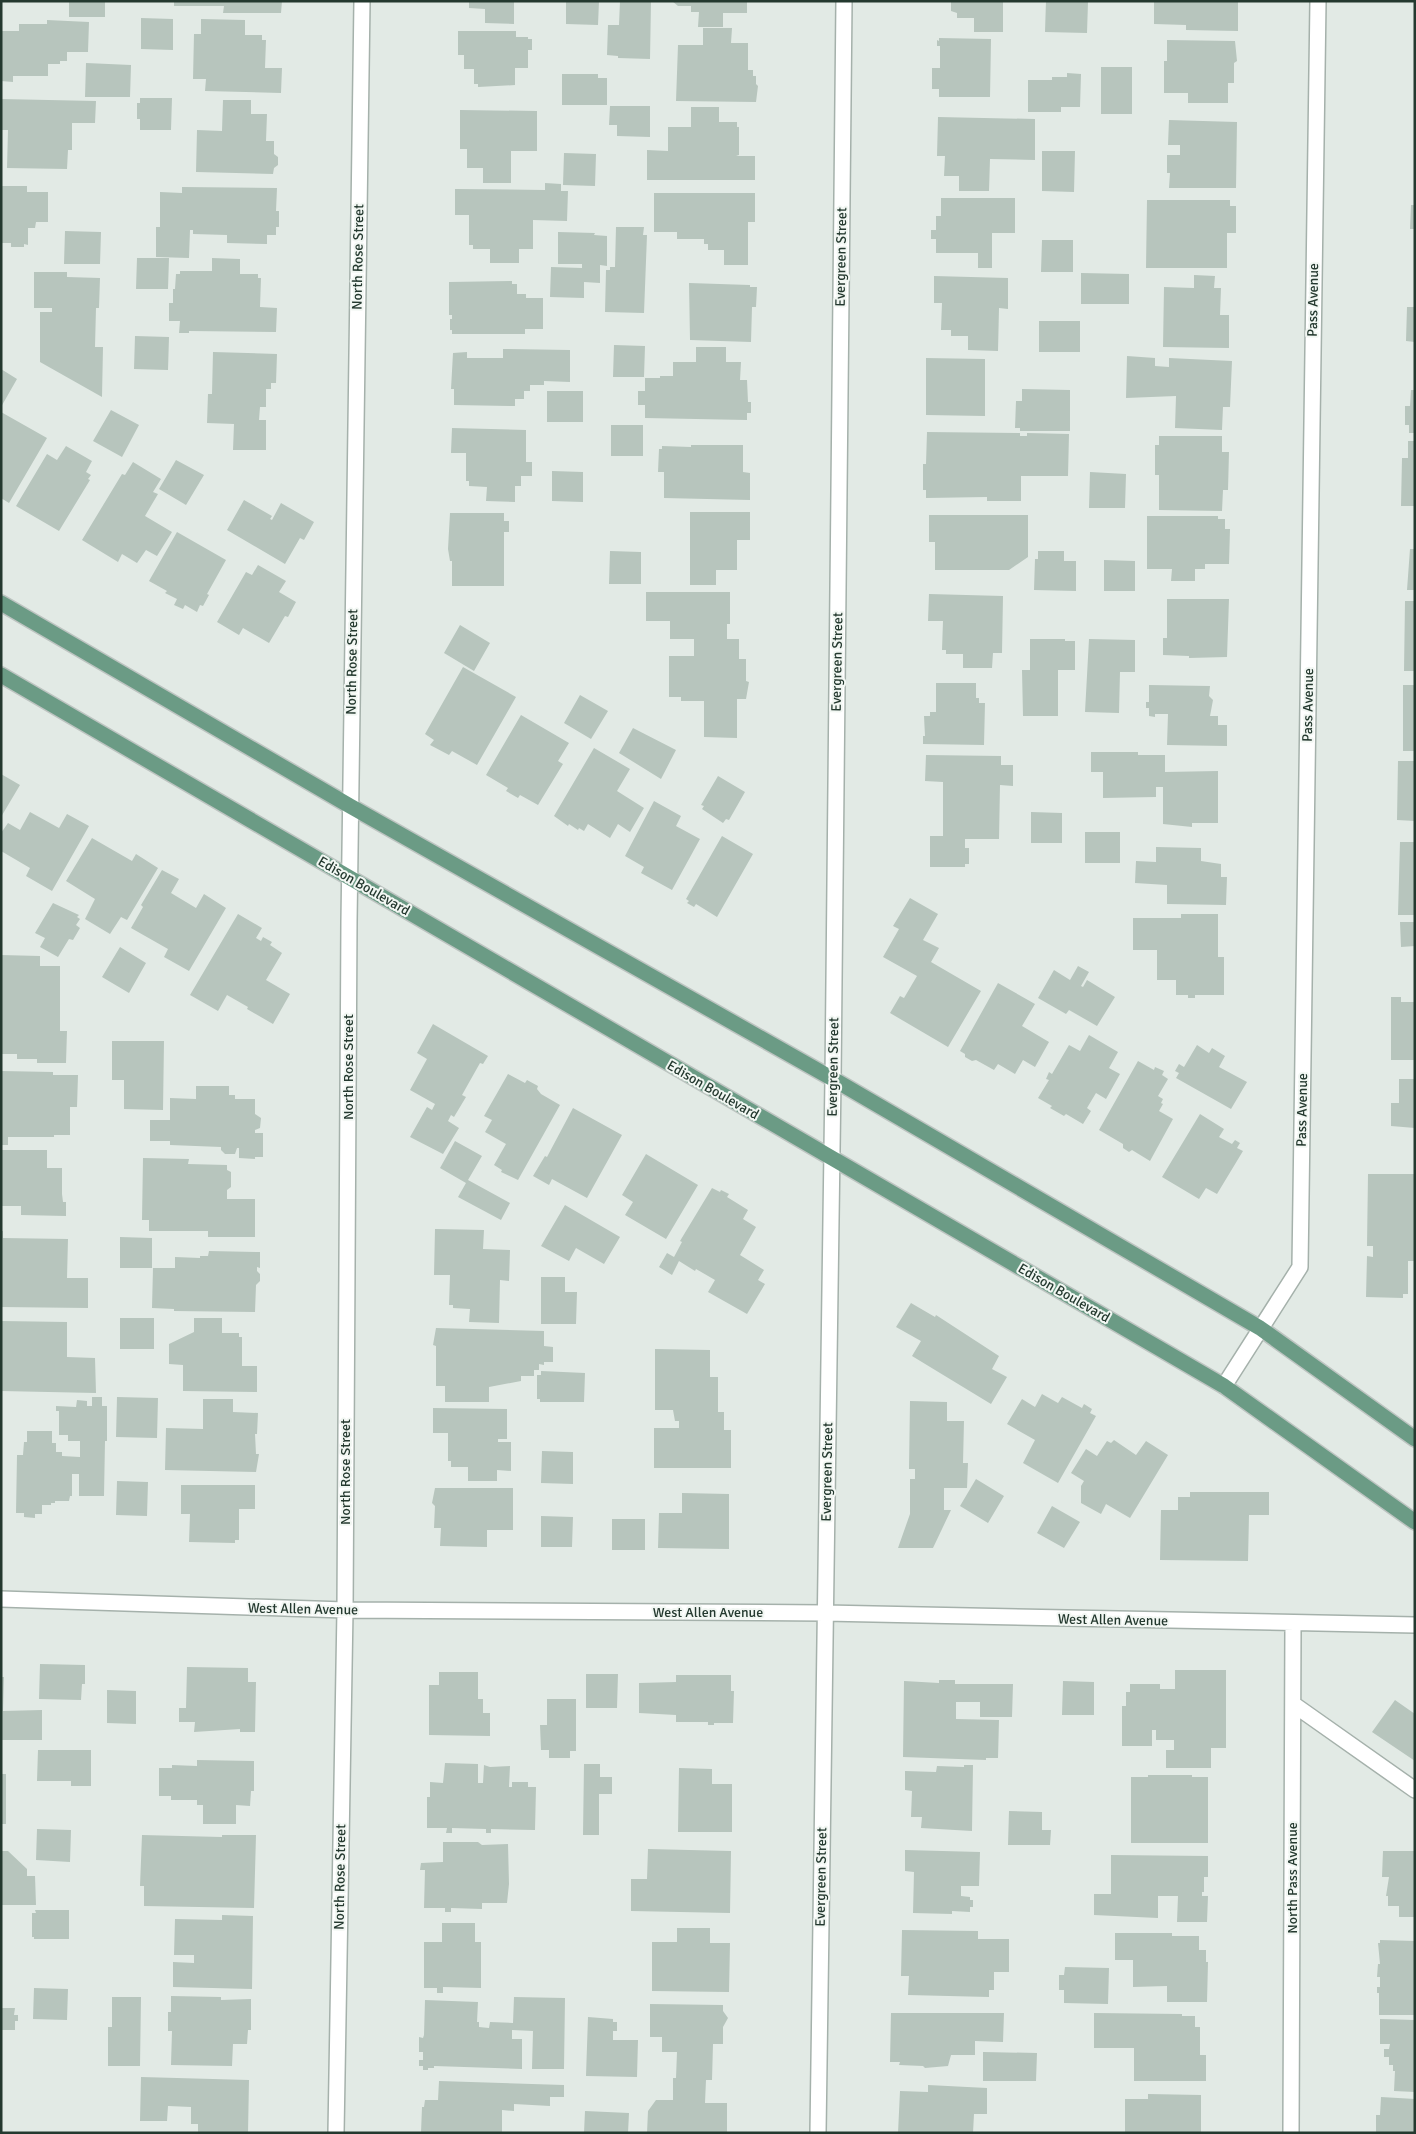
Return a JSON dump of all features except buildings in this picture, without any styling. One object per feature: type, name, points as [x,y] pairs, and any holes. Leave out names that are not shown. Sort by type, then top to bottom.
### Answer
[{"type":"main road","points":[[1,603],[350,806],[833,1079],[1260,1328],[1415,1439]]},
{"type":"main road","name":"Edison Boulevard","points":[[1,675],[1224,1386],[1415,1522]]},
{"type":"street","name":"North Rose Street","points":[[336,2133],[344,1610],[349,878],[362,1]]},
{"type":"street","name":"Evergreen Street","points":[[818,2133],[833,1079],[844,1]]},
{"type":"street","name":"Pass Avenue","points":[[1224,1386],[1300,1267],[1318,1]]},
{"type":"street","name":"West Allen Avenue","points":[[1,1599],[344,1610],[825,1613],[1415,1625]]},
{"type":"street","name":"North Pass Avenue","points":[[1291,2133],[1293,1624]]},
{"type":"street","points":[[1293,1704],[1415,1790]]}]
